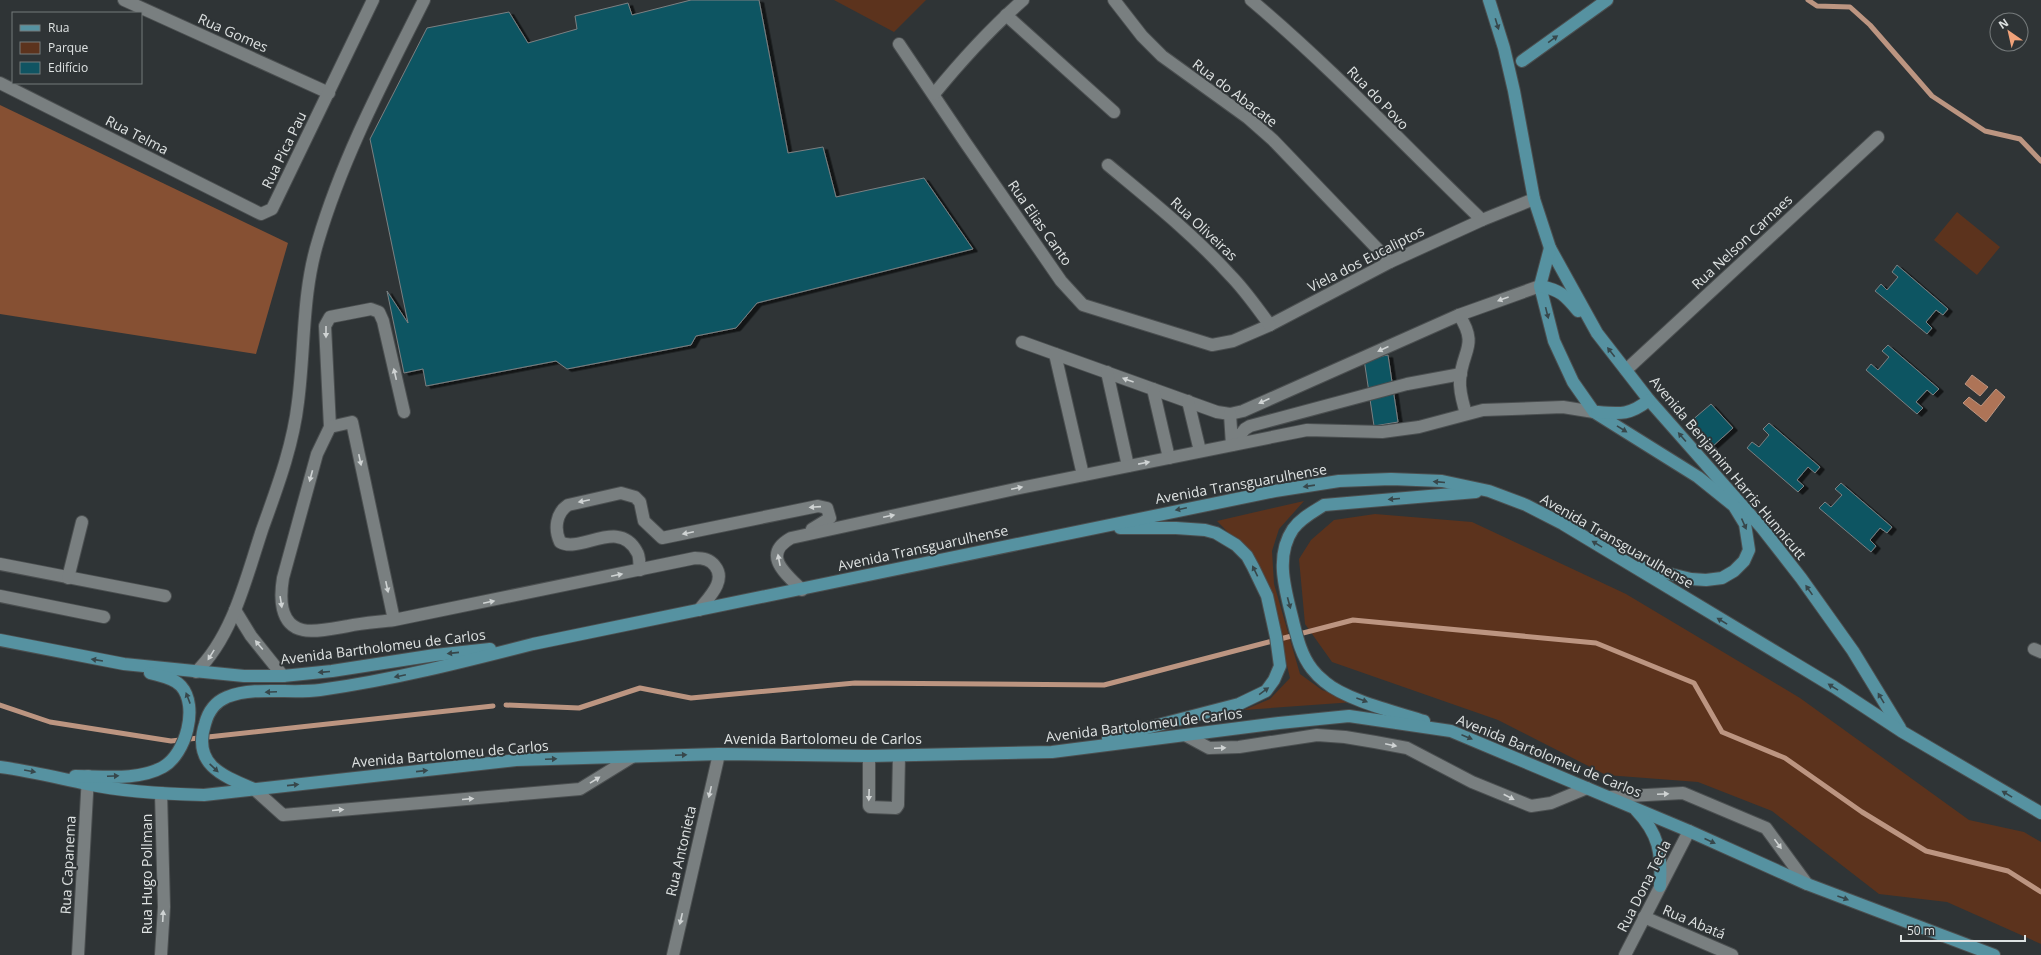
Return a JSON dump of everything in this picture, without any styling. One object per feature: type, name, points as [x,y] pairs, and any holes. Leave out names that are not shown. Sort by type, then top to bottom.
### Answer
[{"type":"main road","name":"Avenida Benjamim Harris Hunnicutt","points":[[1489,0],[1504,48],[1514,91],[1534,199],[1550,248],[1597,333],[1649,400],[1762,528],[1801,578],[1853,651],[1902,731],[2041,813]]},
{"type":"main road","points":[[1504,48],[1515,60],[1522,61],[1607,0]]},
{"type":"main road","name":"Avenida Benjamim Harris Hunnicutt","points":[[1514,91],[1516,78],[1522,61]]},
{"type":"main road","name":"Avenida Benjamim Harris Hunnicutt","points":[[1550,248],[1540,286],[1554,341],[1573,382],[1594,412],[1698,477],[1724,497],[1734,506],[1745,524],[1749,538],[1750,550],[1744,561],[1734,571],[1722,578],[1706,580],[1691,579],[1630,564]]},
{"type":"main road","points":[[1540,286],[1555,289],[1566,296],[1597,333]]},
{"type":"main road","points":[[1594,412],[1618,414],[1628,413],[1637,410],[1649,400]]},
{"type":"main road","name":"Avenida Transguarulhense","points":[[533,644],[802,590],[1223,500],[1339,481],[1391,479],[1442,481],[1489,491],[1526,505],[1563,524],[1834,687],[1902,731]]},
{"type":"main road","points":[[1451,731],[1346,694],[1326,683],[1311,669],[1300,646],[1284,584],[1283,562],[1286,544],[1293,529],[1305,516],[1324,505],[1489,491]]},
{"type":"main road","points":[[1052,752],[1238,704],[1266,691],[1274,680],[1280,666],[1276,637],[1266,596],[1253,567],[1236,545],[1216,533],[1205,530],[1147,527],[1111,528],[1061,534]]},
{"type":"main road","name":"Avenida Bartholomeu de Carlos","points":[[0,640],[124,664],[244,676],[283,676],[332,671],[435,654],[533,644]]},
{"type":"main road","points":[[254,789],[225,777],[215,770],[208,762],[202,748],[201,736],[208,714],[217,703],[227,697],[261,692],[318,690],[372,682],[436,669],[533,644]]},
{"type":"main road","points":[[88,780],[147,774],[164,767],[174,758],[182,747],[191,712],[190,700],[186,692],[180,685],[172,680],[124,664]]},
{"type":"main road","name":"Avenida Bartolomeu de Carlos","points":[[254,789],[516,760],[718,754],[899,756],[1052,752],[1349,716],[1451,731],[1634,807],[1807,884],[1994,955]]},
{"type":"main road","points":[[0,767],[88,780],[162,794],[204,795],[254,789]]},
{"type":"main road","points":[[1634,807],[1647,822],[1657,840],[1660,853],[1660,886]]},
{"type":"main road","points":[[1968,944],[2003,955]]},
{"type":"street","name":"Rua Gomes","points":[[124,0],[329,93]]},
{"type":"street","name":"Rua Pica Pau","points":[[261,214],[272,209],[373,0]]},
{"type":"street","points":[[196,672],[209,659],[235,610],[289,452],[298,402],[307,283],[318,240],[340,178],[367,114],[424,0]]},
{"type":"street","points":[[934,94],[963,60],[1022,0]]},
{"type":"street","name":"Rua do Abacate","points":[[1114,0],[1142,36],[1162,56],[1182,73],[1248,118],[1273,140],[1390,262]]},
{"type":"street","name":"Rua do Povo","points":[[1250,0],[1298,40],[1330,70],[1405,147],[1482,220]]},
{"type":"street","points":[[1006,15],[1114,112]]},
{"type":"street","name":"Rua Elias Canto","points":[[899,44],[1061,281],[1083,304],[1212,345]]},
{"type":"street","name":"Rua Telma","points":[[0,83],[261,214]]},
{"type":"street","name":"Rua Nelson Carnaes","points":[[1626,370],[1878,137]]},
{"type":"street","name":"Rua Oliveiras","points":[[1108,165],[1160,208],[1208,252],[1232,276],[1270,325]]},
{"type":"street","name":"Viela dos Eucaliptos","points":[[1212,345],[1233,341],[1270,325],[1390,262],[1482,220],[1534,199]]},
{"type":"street","points":[[1022,342],[1216,412],[1230,414],[1243,411],[1459,315],[1540,286]]},
{"type":"street","points":[[404,412],[383,321],[379,312],[371,309],[330,318],[325,326],[330,427],[317,454],[283,578],[280,597],[281,606],[289,621],[302,630],[332,629],[394,620],[695,558],[703,558],[712,562],[718,569],[720,577],[717,586],[699,610]]},
{"type":"street","points":[[1459,315],[1470,338],[1461,374],[1460,390],[1466,414]]},
{"type":"street","points":[[1055,354],[1082,475]]},
{"type":"street","points":[[1107,372],[1128,466]]},
{"type":"street","points":[[1232,445],[1245,429],[1250,426],[1407,384],[1461,374]]},
{"type":"street","points":[[1153,389],[1169,458]]},
{"type":"street","points":[[1188,401],[1200,451]]},
{"type":"street","points":[[791,538],[1082,475],[1307,430],[1382,432],[1412,428],[1483,410],[1563,407],[1594,412]]},
{"type":"street","points":[[1230,414],[1232,445]]},
{"type":"street","points":[[330,427],[352,422],[394,620]]},
{"type":"street","points":[[640,570],[638,552],[620,537],[604,536],[570,546],[560,542],[557,517],[561,510],[568,505],[622,493],[635,497],[640,502],[644,521],[662,538],[818,506],[827,508],[830,518],[820,525],[783,542],[777,550],[777,560],[784,572],[802,590]]},
{"type":"street","points":[[68,578],[82,522]]},
{"type":"street","points":[[0,564],[164,596]]},
{"type":"street","points":[[0,596],[104,617]]},
{"type":"street","points":[[235,610],[251,636],[283,676]]},
{"type":"street","points":[[1185,735],[1208,748],[1239,747],[1317,735],[1345,737],[1406,748],[1472,782],[1531,806],[1551,803],[1587,788]]},
{"type":"street","name":"Rua Antonieta","points":[[673,955],[718,754]]},
{"type":"street","points":[[869,756],[870,808],[896,808],[898,805],[899,756]]},
{"type":"street","points":[[254,789],[283,815],[298,814],[580,789],[632,757]]},
{"type":"street","name":"Rua Capanema","points":[[78,955],[88,780]]},
{"type":"street","points":[[1610,797],[1683,793],[1766,828],[1807,884]]},
{"type":"street","name":"Rua Hugo Pollman","points":[[161,955],[164,907],[162,794]]},
{"type":"street","name":"Rua Dona Tecla","points":[[1625,955],[1689,831]]},
{"type":"street","name":"Rua Abatá","points":[[1644,917],[1732,955]]},
{"type":"green space","points":[[834,0],[926,0],[894,32]]},
{"type":"green space","points":[[1957,212],[2000,247],[1977,275],[1934,240]]},
{"type":"green space","points":[[1304,501],[1279,529],[1272,551],[1274,584],[1300,674],[1322,690],[1354,702],[1244,710],[1270,699],[1290,678],[1268,587],[1256,561],[1217,521]]},
{"type":"green space","points":[[1375,514],[1472,522],[1626,594],[1800,698],[1969,820],[2024,832],[2041,842],[2041,944],[1947,902],[1879,894],[1772,811],[1698,782],[1606,775],[1498,720],[1332,662],[1305,624],[1299,559],[1311,540],[1334,520]]},
{"type":"shaded area","points":[[0,105],[288,243],[256,354],[0,314]]},
{"type":"shaded area","points":[[1972,375],[1988,387],[1980,396],[1965,384]]},
{"type":"shaded area","points":[[1996,389],[2005,397],[1986,422],[1963,403],[1969,397],[1981,406]]},
{"type":"building","points":[[691,0],[759,0],[788,153],[823,147],[836,197],[924,178],[973,249],[757,303],[736,328],[696,336],[691,345],[567,369],[556,361],[426,386],[423,369],[404,373],[387,291],[408,323],[370,139],[427,28],[509,12],[528,43],[577,29],[575,16],[628,3],[632,15]]},
{"type":"building","points":[[1897,265],[1948,309],[1943,315],[1936,310],[1926,322],[1932,328],[1927,334],[1875,291],[1881,284],[1887,290],[1898,277],[1892,272]]},
{"type":"building","points":[[1888,345],[1939,389],[1933,395],[1927,390],[1916,402],[1923,408],[1917,414],[1866,370],[1871,364],[1878,370],[1889,357],[1882,351]]},
{"type":"building","points":[[1388,355],[1398,422],[1374,426],[1364,359]]},
{"type":"building","points":[[1711,404],[1733,428],[1712,447],[1690,422]]},
{"type":"building","points":[[1769,423],[1820,467],[1815,473],[1808,467],[1797,480],[1804,486],[1798,492],[1747,448],[1752,442],[1759,447],[1769,435],[1763,429]]},
{"type":"building","points":[[1841,483],[1892,527],[1887,533],[1880,528],[1870,540],[1876,546],[1871,552],[1819,508],[1825,502],[1831,507],[1842,495],[1835,489]]},
{"type":"waterway","points":[[1808,0],[1817,6],[1850,7],[1870,25],[1932,96],[1985,131],[2020,139],[2041,161]]},
{"type":"waterway","points":[[506,705],[579,708],[640,688],[691,698],[855,683],[1104,685],[1353,620],[1596,643],[1694,683],[1722,732],[1785,758],[1862,812],[1926,851],[2008,871],[2041,892]]},
{"type":"waterway","points":[[0,705],[50,722],[171,741],[493,706]]}]
